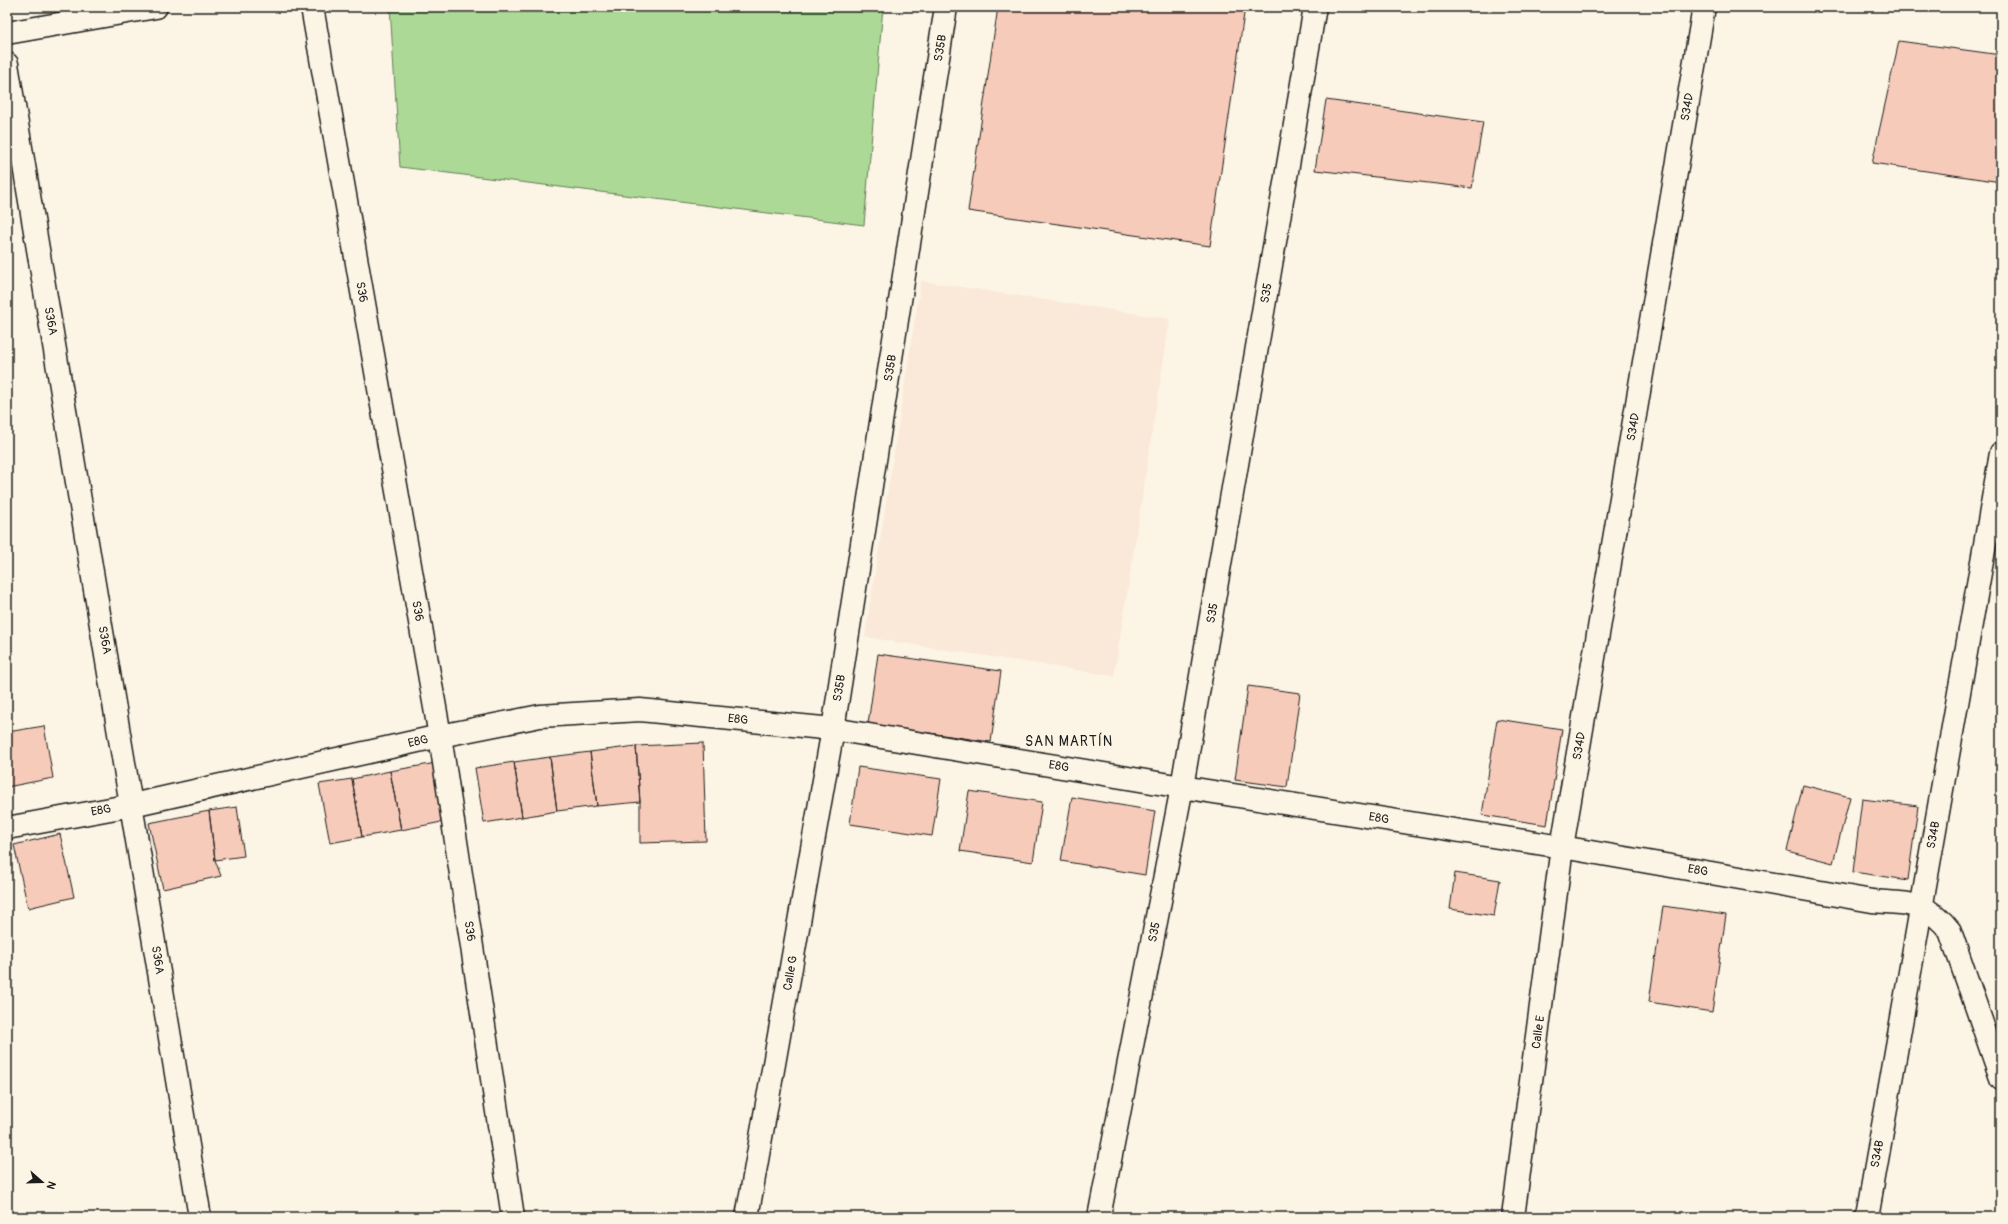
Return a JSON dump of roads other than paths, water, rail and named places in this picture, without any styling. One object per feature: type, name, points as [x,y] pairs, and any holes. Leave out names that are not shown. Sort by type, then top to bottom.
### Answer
[{"type":"street","points":[[7,33],[156,7]]},
{"type":"street","name":"S36","points":[[312,7],[440,736],[513,1217]]},
{"type":"street","name":"S35B","points":[[833,729],[946,7]]},
{"type":"street","name":"S35","points":[[1099,1217],[1182,787],[1315,7]]},
{"type":"street","name":"S34D","points":[[1562,847],[1704,7]]},
{"type":"street","name":"S36A","points":[[7,64],[200,1217]]},
{"type":"street","name":"S34B","points":[[1867,1217],[1920,906],[2001,453]]},
{"type":"street","name":"E8G","points":[[7,828],[132,804],[440,736],[540,716],[640,710],[833,729],[1182,787],[1562,847],[1872,901],[1920,906],[1941,920],[1950,931],[2001,1078]]},
{"type":"street","name":"Calle G","points":[[747,1217],[833,729]]},
{"type":"street","name":"Calle E","points":[[1513,1217],[1562,847]]},
{"type":"district","name":"SAN MARTÍN","points":[[1069,741]]}]
